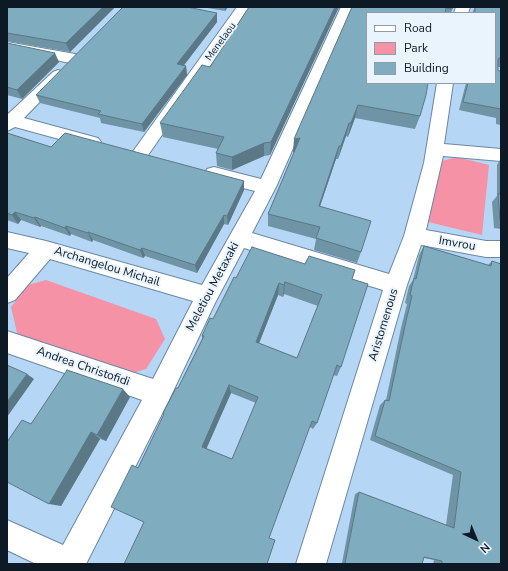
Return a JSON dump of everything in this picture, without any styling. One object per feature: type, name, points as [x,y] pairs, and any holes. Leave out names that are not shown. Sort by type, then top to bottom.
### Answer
[{"type":"street","name":"Meletiou Metaxaki","points":[[70,564],[160,393],[207,296],[267,187],[348,7]]},
{"type":"street","name":"Menelaou","points":[[10,122],[133,152],[234,14]]},
{"type":"street","points":[[7,46],[80,54],[10,122]]},
{"type":"street","name":"Aristomenous","points":[[311,564],[396,285],[414,236],[433,163],[445,84]]},
{"type":"street","points":[[434,149],[501,155]]},
{"type":"street","points":[[200,170],[267,187]]},
{"type":"street","name":"Imvrou","points":[[414,236],[486,249],[501,249]]},
{"type":"street","points":[[240,238],[396,285]]},
{"type":"street","name":"Archangelou Michail","points":[[7,240],[46,248],[207,296]]},
{"type":"street","points":[[7,293],[46,248]]},
{"type":"street","name":"Andrea Christofidi","points":[[7,342],[160,393]]},
{"type":"street","points":[[7,535],[70,564]]},
{"type":"green space","points":[[457,157],[489,165],[482,235],[424,221],[442,161]]},
{"type":"green space","points":[[46,280],[156,319],[165,339],[146,369],[123,376],[18,337],[11,307],[28,285]]},
{"type":"building","points":[[7,7],[103,7],[66,43],[7,33]]},
{"type":"building","points":[[123,7],[187,7],[217,13],[177,64],[186,66],[142,124],[98,114],[101,111],[36,95]]},
{"type":"building","points":[[249,7],[335,7],[271,142],[264,143],[232,157],[216,153],[224,137],[160,123],[202,65],[210,67]]},
{"type":"building","points":[[352,7],[453,7],[452,9],[446,8],[445,12],[366,12],[366,84],[428,84],[420,116],[358,105],[351,123],[349,123],[341,146],[339,146],[319,206],[371,221],[361,252],[316,238],[320,227],[268,214],[300,138],[294,139]]},
{"type":"building","points":[[475,7],[501,7],[501,58],[498,60],[498,70],[501,71],[501,109],[463,102],[468,84],[496,84],[496,12],[475,12]]},
{"type":"building","points":[[7,43],[55,53],[17,90],[7,87]]},
{"type":"building","points":[[7,133],[51,147],[65,133],[244,181],[227,216],[224,215],[195,265],[142,248],[140,250],[88,232],[66,226],[65,228],[35,217],[34,218],[15,212],[12,215],[7,213]]},
{"type":"building","points":[[498,194],[501,194],[501,220],[500,220]]},
{"type":"building","points":[[424,246],[491,266],[492,261],[501,264],[501,564],[442,564],[442,561],[424,557],[422,564],[347,564],[345,563],[359,492],[454,528],[461,472],[375,436],[385,400],[389,401],[412,296],[410,295],[414,278],[416,279]]},
{"type":"building","points":[[252,247],[305,264],[309,256],[355,270],[352,279],[368,284],[341,367],[337,365],[317,423],[312,421],[269,538],[275,540],[267,564],[124,564],[144,522],[111,507],[132,465],[138,468],[164,414],[163,413],[176,388],[178,388],[204,336],[202,336],[210,318],[213,319],[234,277],[236,278]],"holes":[[[285,282],[322,295],[297,358],[256,342],[279,283],[284,285]],[[229,385],[258,397],[232,459],[202,447]]]},
{"type":"building","points":[[7,365],[27,374],[7,402]]},
{"type":"building","points":[[67,370],[123,389],[97,435],[91,432],[49,504],[7,482],[7,442],[22,420],[31,424]]}]
